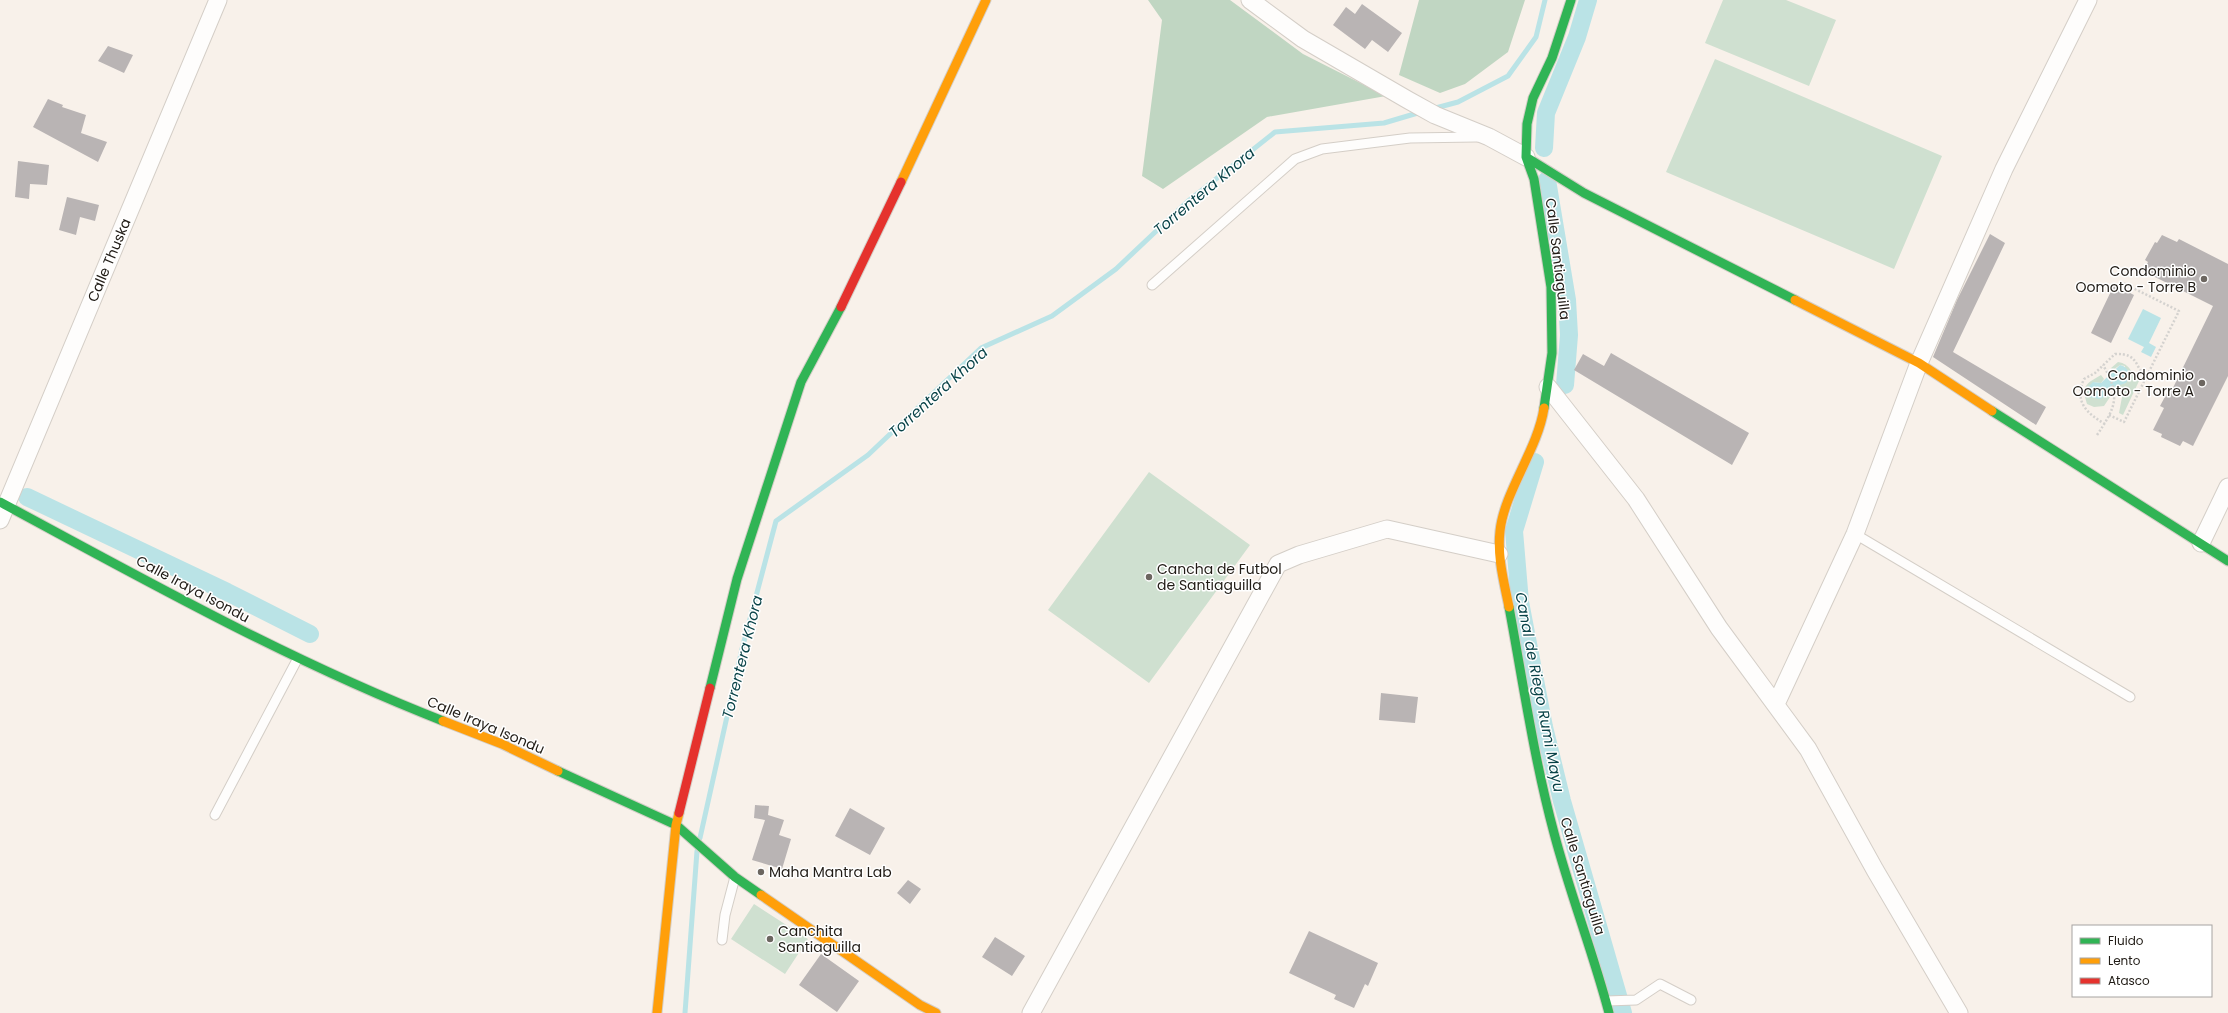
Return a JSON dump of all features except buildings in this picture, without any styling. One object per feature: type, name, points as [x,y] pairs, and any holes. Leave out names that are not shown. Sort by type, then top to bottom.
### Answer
[{"type":"street","name":"Calle Thuska","points":[[2,509],[218,0]]},
{"type":"street","points":[[657,1013],[676,825],[737,579],[801,382],[850,291],[986,0]]},
{"type":"street","points":[[1250,0],[1303,39],[1408,100],[1435,114],[1489,137],[1526,157],[1584,194],[1919,363],[2067,460],[2228,561]]},
{"type":"street","name":"Calle Santiaguilla","points":[[1571,0],[1552,58],[1533,98],[1527,124],[1526,157],[1534,179],[1551,286],[1553,322],[1548,388],[1543,413],[1506,509],[1500,530],[1499,554],[1540,776],[1554,834],[1609,1013]]},
{"type":"street","points":[[1776,704],[1855,534],[1919,363],[2004,169],[2088,0]]},
{"type":"street","points":[[1548,388],[1636,498],[1719,628],[1751,674],[1776,704],[1808,749],[1875,870],[1959,1013]]},
{"type":"street","points":[[2201,543],[2228,487]]},
{"type":"street","name":"Calle Iraya Isondu","points":[[2,509],[298,658],[397,703],[502,744],[676,825],[735,877],[920,1005],[936,1013]]},
{"type":"street","points":[[1031,1013],[1278,564],[1299,555],[1387,529],[1499,554]]},
{"type":"lane","points":[[1152,285],[1296,159],[1322,148],[1403,139],[1489,137]]},
{"type":"lane","points":[[1855,534],[2130,697]]},
{"type":"lane","points":[[215,815],[298,658]]},
{"type":"lane","points":[[722,940],[725,915],[735,877]]},
{"type":"lane","points":[[1606,1001],[1636,1000],[1660,984],[1691,1000]]},
{"type":"path","points":[[2109,415],[2124,422],[2179,310],[2121,282]]},
{"type":"path","points":[[2105,424],[2091,416],[2082,404],[2079,390],[2084,379],[2095,373],[2115,354],[2125,354],[2135,360],[2147,376]]},
{"type":"path","points":[[2097,435],[2105,424],[2115,402],[2116,394],[2103,366]]},
{"type":"green space","points":[[1148,0],[1230,0],[1303,54],[1386,96],[1267,117],[1163,189],[1142,176],[1162,20]]},
{"type":"green space","points":[[1419,0],[1525,0],[1508,52],[1465,84],[1440,93],[1399,75]]},
{"type":"green space","points":[[1723,0],[1786,0],[1836,20],[1809,86],[1705,43]]},
{"type":"green space","points":[[1715,59],[1942,156],[1894,269],[1666,172]]},
{"type":"green space","points":[[2118,362],[2126,365],[2139,381],[2123,415],[2119,413],[2122,397],[2118,384],[2126,383],[2125,366],[2120,365],[2113,370],[2111,368]]},
{"type":"green space","points":[[2101,375],[2104,379],[2101,383],[2093,382],[2105,396],[2108,389],[2112,394],[2104,406],[2094,407],[2087,404],[2085,389],[2088,383]]},
{"type":"green space","name":"Cancha de Futbol de Santiaguilla","points":[[1149,472],[1250,545],[1149,683],[1048,610]]},
{"type":"green space","name":"Canchita Santiaguilla","points":[[754,904],[808,939],[785,974],[731,939]]},
{"type":"water","points":[[2143,309],[2161,318],[2149,343],[2156,347],[2151,357],[2141,352],[2144,347],[2128,339]]},
{"type":"water","points":[[2120,365],[2127,369],[2129,374],[2126,383],[2108,389],[2105,396],[2100,399],[2089,397],[2088,387],[2093,382],[2101,383]]},
{"type":"waterway","name":"Torrentera Khora","points":[[1432,109],[1458,102],[1508,76],[1536,37],[1545,0]]},
{"type":"waterway","name":"Canal de Riego Rumi Mayu","points":[[1544,148],[1546,113],[1577,37],[1588,0]]},
{"type":"waterway","name":"Torrentera Khora","points":[[700,838],[742,649],[776,521],[868,455],[981,348],[1052,316],[1116,269],[1187,202],[1275,132],[1384,123],[1421,112]]},
{"type":"waterway","name":"Canal de Riego Rumi Mayu","points":[[1547,180],[1567,300],[1569,335],[1565,385]]},
{"type":"waterway","name":"Canal de Riego Rumi Mayu","points":[[1535,462],[1514,531],[1520,602],[1544,727],[1562,801],[1623,1013]]},
{"type":"waterway","points":[[27,497],[227,592],[310,634]]},
{"type":"waterway","name":"Torrentera Khora","points":[[685,1013],[697,851]]},
{"type":"traffic: fast","points":[[1544,408],[1552,353],[1551,287],[1534,179],[1526,157],[1527,124],[1533,98],[1552,58],[1571,0]]},
{"type":"traffic: fast","points":[[1526,157],[1584,193],[1795,300]]},
{"type":"traffic: fast","points":[[710,688],[737,579],[801,382],[841,307]]},
{"type":"traffic: fast","points":[[1992,411],[2228,561]]},
{"type":"traffic: fast","points":[[0,502],[163,590],[273,646],[386,698],[443,721]]},
{"type":"traffic: fast","points":[[1509,607],[1535,749],[1547,805],[1560,856],[1609,1013]]},
{"type":"traffic: fast","points":[[558,771],[676,825],[735,877],[761,895]]},
{"type":"traffic: slow","points":[[901,182],[986,0]]},
{"type":"traffic: slow","points":[[1795,300],[1919,363],[1992,411]]},
{"type":"traffic: slow","points":[[1509,607],[1500,560],[1500,531],[1508,501],[1535,439],[1541,423],[1544,408]]},
{"type":"traffic: slow","points":[[443,721],[502,744],[558,771]]},
{"type":"traffic: slow","points":[[657,1013],[676,825],[679,813]]},
{"type":"traffic: slow","points":[[761,895],[920,1005],[936,1013]]},
{"type":"traffic: jam","points":[[841,307],[901,182]]},
{"type":"traffic: jam","points":[[679,813],[710,688]]},
{"type":"place","name":"Condominio Oomoto - Torre B","points":[[2204,279]]},
{"type":"place","name":"Condominio Oomoto - Torre A","points":[[2202,383]]},
{"type":"place","name":"Cancha de Futbol de Santiaguilla","points":[[1149,577]]},
{"type":"place","name":"Maha Mantra Lab","points":[[761,872]]},
{"type":"place","name":"Canchita Santiaguilla","points":[[770,939]]}]
